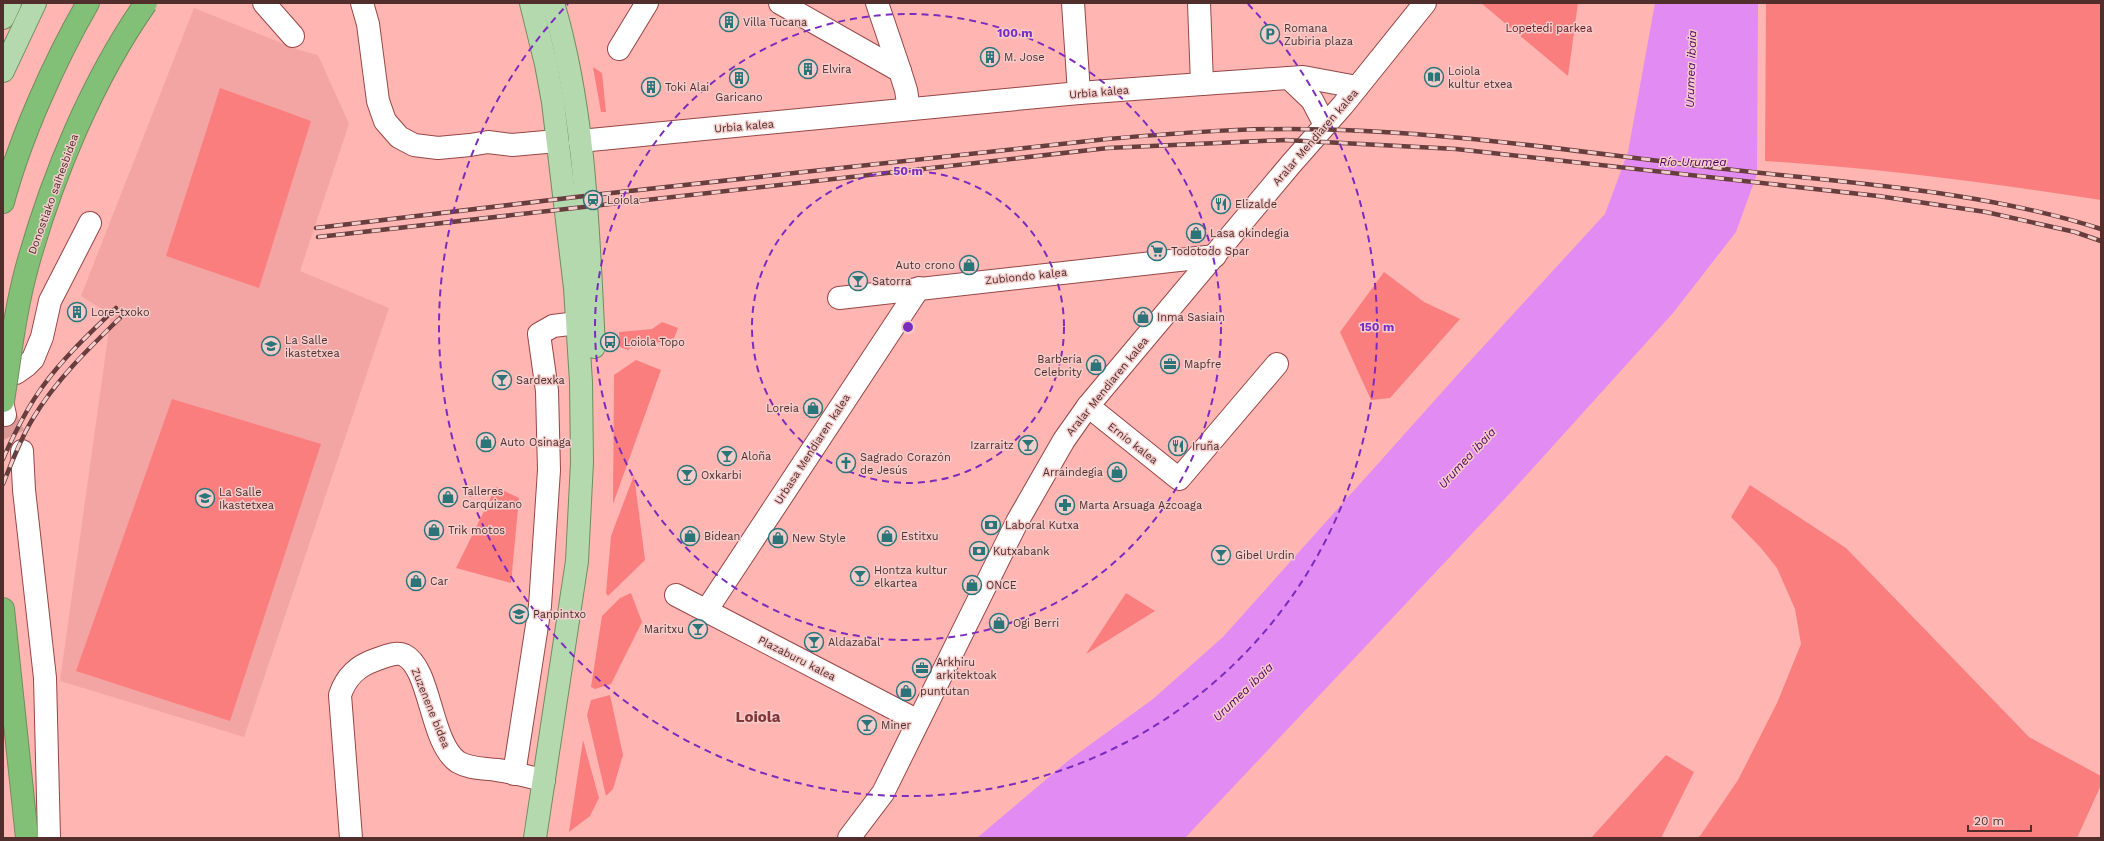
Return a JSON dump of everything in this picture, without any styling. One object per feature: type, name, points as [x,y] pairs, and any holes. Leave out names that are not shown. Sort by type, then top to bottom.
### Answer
[{"type":"highway","points":[[3,202],[25,137],[50,79],[88,3]]},
{"type":"highway","name":"Donostiako saihesbidea","points":[[4,408],[12,339],[27,268],[45,210],[73,136],[127,29],[146,3]]},
{"type":"highway","points":[[3,609],[27,838]]},
{"type":"main road","points":[[3,18],[10,3]]},
{"type":"main road","points":[[3,71],[35,3]]},
{"type":"main road","points":[[531,3],[546,64],[558,141],[575,288],[581,382],[582,462],[577,561],[535,838]]},
{"type":"main road","points":[[549,838],[590,564],[596,462],[595,382],[584,175],[573,93],[553,3]]},
{"type":"street","points":[[264,3],[293,36]]},
{"type":"street","points":[[362,3],[368,24],[378,101],[385,121],[399,136],[414,145],[438,148],[488,142],[512,145],[558,141]]},
{"type":"street","points":[[619,49],[647,3]]},
{"type":"street","points":[[780,3],[900,71]]},
{"type":"street","points":[[877,3],[906,90],[909,109]]},
{"type":"street","points":[[1074,3],[1080,93]]},
{"type":"street","points":[[1199,3],[1202,84]]},
{"type":"street","name":"Aralar Mendiaren kalea","points":[[849,838],[883,793],[1017,522],[1064,440],[1088,406],[1358,87],[1425,3]]},
{"type":"street","name":"Urbia kalea","points":[[580,141],[1080,93],[1202,84],[1303,77],[1358,87]]},
{"type":"street","points":[[1289,78],[1312,100],[1325,125]]},
{"type":"street","points":[[3,373],[16,372],[26,366],[33,359],[42,337],[50,301],[90,223]]},
{"type":"street","name":"Zubiondo kalea","points":[[838,298],[1214,256]]},
{"type":"street","name":"Urbasa Mendiaren kalea","points":[[706,611],[919,288]]},
{"type":"street","points":[[514,774],[540,606],[549,470],[547,392],[539,334],[553,326],[577,322]]},
{"type":"street","name":"Ernio kalea","points":[[1088,406],[1179,479],[1277,364]]},
{"type":"street","points":[[22,451],[24,490],[45,678],[49,838]]},
{"type":"street","name":"Plazaburu kalea","points":[[676,595],[918,721]]},
{"type":"street","name":"Zuzenene bidea","points":[[351,838],[340,695],[344,682],[355,670],[365,663],[392,654],[403,655],[412,661],[419,675],[449,753],[458,762],[469,767],[544,780]]},
{"type":"shaded area","name":"La Salle Ikastetxea","points":[[194,8],[299,50],[318,55],[349,124],[300,271],[389,308],[244,737],[60,681],[111,315],[81,296]]},
{"type":"green space","name":"Lopetedi parkea","points":[[1481,3],[1578,3],[1568,76]]},
{"type":"green space","points":[[1766,3],[2101,3],[2101,200],[1933,177],[1765,161]]},
{"type":"green space","points":[[593,67],[602,73],[606,112],[601,112]]},
{"type":"green space","points":[[220,88],[311,121],[259,288],[166,256]]},
{"type":"green space","points":[[1384,272],[1424,302],[1460,319],[1390,398],[1371,400],[1340,332]]},
{"type":"green space","points":[[662,322],[678,328],[673,341],[636,344],[628,350],[620,347],[619,332],[652,329]]},
{"type":"green space","points":[[636,360],[661,370],[613,504],[614,375]]},
{"type":"green space","points":[[172,399],[321,444],[230,721],[76,671]]},
{"type":"green space","points":[[634,475],[645,560],[608,596],[606,593],[611,536]]},
{"type":"green space","points":[[1750,485],[1846,548],[2029,737],[2101,776],[2101,785],[2077,838],[1695,838],[1700,836],[1738,780],[1777,703],[1801,644],[1795,609],[1777,568],[1761,548],[1731,517]]},
{"type":"green space","points":[[496,487],[519,498],[511,583],[456,568]]},
{"type":"green space","points":[[631,593],[642,622],[611,684],[595,689],[591,687],[602,616],[620,598]]},
{"type":"green space","points":[[1126,593],[1155,611],[1086,654]]},
{"type":"green space","points":[[610,695],[623,755],[613,789],[606,796],[587,715],[591,700]]},
{"type":"green space","points":[[583,740],[599,798],[590,816],[569,832]]},
{"type":"green space","points":[[1666,755],[1694,772],[1661,838],[1591,838]]},
{"type":"water","name":"Río Urumea","points":[[1655,3],[1758,3],[1757,174],[1736,232],[1673,313],[1514,489],[1185,838],[977,838],[1069,760],[1153,699],[1223,637],[1460,372],[1605,214],[1628,152]]},
{"type":"tunnel","points":[[5,415],[22,451]]},
{"type":"railway","points":[[316,228],[593,195],[1107,139],[1220,131],[1288,129],[1344,130],[1456,137],[1919,190],[2011,206],[2056,216],[2101,229]]},
{"type":"railway","points":[[318,237],[1108,148],[1285,140],[1456,149],[1878,196],[1986,212],[2075,232],[2101,241]]},
{"type":"railway","points":[[3,459],[21,421],[51,375],[68,355],[116,308]]},
{"type":"railway","points":[[3,484],[16,451],[41,406],[73,366],[120,318]]},
{"type":"place","name":"Villa Tucana","points":[[729,22]]},
{"type":"place","name":"Romana Zubiria plaza","points":[[1270,34]]},
{"type":"place","name":"M. Jose","points":[[990,57]]},
{"type":"place","name":"Elvira","points":[[808,69]]},
{"type":"place","name":"Loiola kultur etxea","points":[[1434,77]]},
{"type":"place","name":"Garicano","points":[[739,78]]},
{"type":"place","name":"Toki Alai","points":[[651,87]]},
{"type":"place","name":"Loiola","points":[[593,200]]},
{"type":"place","name":"Elizalde","points":[[1221,204]]},
{"type":"place","name":"Lasa okindegia","points":[[1196,233]]},
{"type":"place","name":"Todotodo Spar","points":[[1157,251]]},
{"type":"place","name":"Auto crono","points":[[969,265]]},
{"type":"place","name":"Satorra","points":[[858,281]]},
{"type":"place","name":"Lore-txoko","points":[[77,312]]},
{"type":"place","name":"Inma Sasiain","points":[[1143,317]]},
{"type":"place","name":"Loiola Topo","points":[[610,342]]},
{"type":"place","name":"La Salle ikastetxea","points":[[271,346]]},
{"type":"place","name":"Mapfre","points":[[1170,364]]},
{"type":"place","name":"Barbería Celebrity","points":[[1096,365]]},
{"type":"place","name":"Sardexka","points":[[502,380]]},
{"type":"place","name":"Loreia","points":[[813,408]]},
{"type":"place","name":"Auto Osinaga","points":[[486,442]]},
{"type":"place","name":"Izarraitz","points":[[1028,445]]},
{"type":"place","name":"Iruña","points":[[1178,446]]},
{"type":"place","name":"Aloña","points":[[727,456]]},
{"type":"place","name":"Sagrado Corazón de Jesús","points":[[846,463]]},
{"type":"place","name":"Arraindegia","points":[[1117,472]]},
{"type":"place","name":"Oxkarbi","points":[[687,475]]},
{"type":"place","name":"Talleres Carquizano","points":[[448,497]]},
{"type":"place","name":"La Salle Ikastetxea","points":[[205,498]]},
{"type":"place","name":"Marta Arsuaga Azcoaga","points":[[1065,505]]},
{"type":"place","name":"Laboral Kutxa","points":[[991,525]]},
{"type":"place","name":"Trik motos","points":[[434,530]]},
{"type":"place","name":"Bidean","points":[[690,536]]},
{"type":"place","name":"Estitxu","points":[[887,536]]},
{"type":"place","name":"New Style","points":[[778,538]]},
{"type":"place","name":"Kutxabank","points":[[979,551]]},
{"type":"place","name":"Gibel Urdin","points":[[1221,555]]},
{"type":"place","name":"Hontza kultur elkartea","points":[[860,576]]},
{"type":"place","name":"Car","points":[[416,581]]},
{"type":"place","name":"ONCE","points":[[972,585]]},
{"type":"place","name":"Panpintxo","points":[[519,614]]},
{"type":"place","name":"Ogi Berri","points":[[999,623]]},
{"type":"place","name":"Maritxu","points":[[698,629]]},
{"type":"place","name":"Aldazabal","points":[[814,642]]},
{"type":"place","name":"Arkhiru arkitektoak","points":[[922,668]]},
{"type":"place","name":"puntutan","points":[[906,691]]},
{"type":"place","name":"Miner","points":[[867,725]]},
{"type":"district","name":"Loiola","points":[[758,717]]},
{"type":"water label","name":"Urumea ibaia","points":[[1691,69]]},
{"type":"water label","name":"Urumea ibaia","points":[[1467,458]]},
{"type":"water label","name":"Urumea ibaia","points":[[1243,692]]}]
